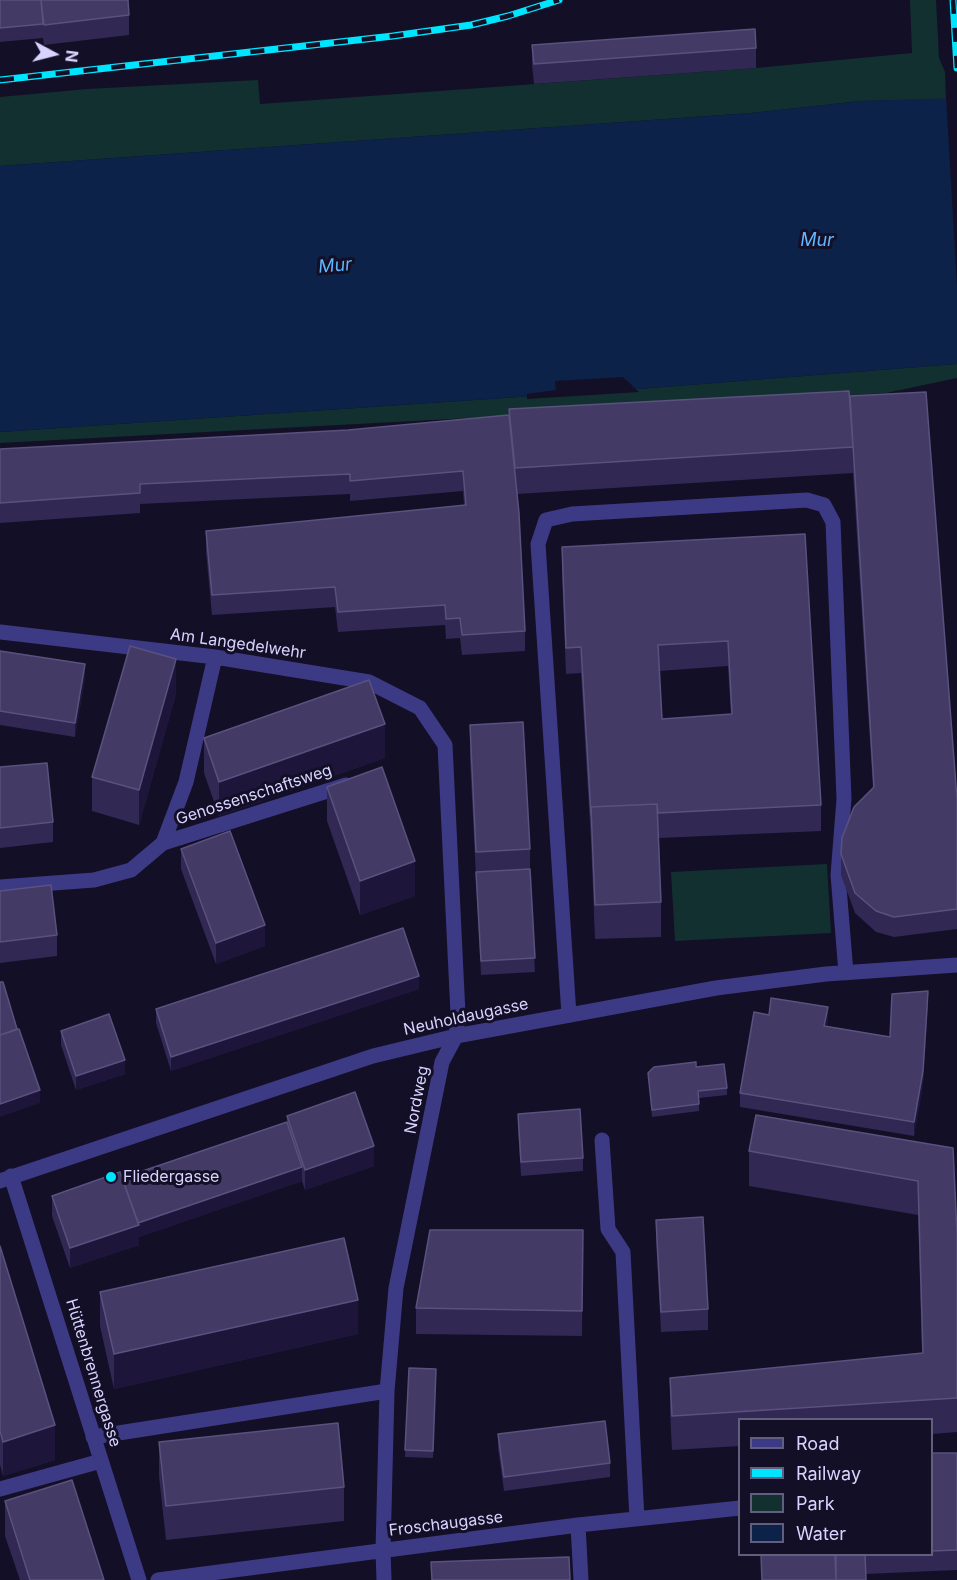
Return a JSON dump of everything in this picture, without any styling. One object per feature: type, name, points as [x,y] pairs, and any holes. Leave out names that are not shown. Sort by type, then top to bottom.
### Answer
[{"type":"street","points":[[569,1015],[538,544],[546,520],[572,514],[807,500],[824,505],[833,522],[844,799],[838,875],[846,973]]},
{"type":"street","name":"Am Langedelwehr","points":[[0,632],[215,657],[369,682],[420,708],[445,745]]},
{"type":"street","name":"Genossenschaftsweg","points":[[163,843],[186,782],[215,657]]},
{"type":"street","name":"Nordweg","points":[[384,1580],[387,1391],[396,1288],[442,1062],[456,1036],[458,1014],[445,745]]},
{"type":"street","name":"Genossenschaftsweg","points":[[0,887],[94,880],[131,870],[163,843],[357,782]]},
{"type":"street","name":"Neuholdaugasse","points":[[6,1179],[373,1056],[456,1036],[716,988],[846,973],[957,965]]},
{"type":"street","points":[[602,1140],[608,1229],[622,1252],[637,1519]]},
{"type":"street","name":"Hüttenbrennergasse","points":[[6,1179],[139,1580]]},
{"type":"street","points":[[93,1437],[387,1391]]},
{"type":"street","points":[[0,1489],[101,1461]]},
{"type":"street","name":"Froschaugasse","points":[[158,1580],[383,1550],[738,1508]]},
{"type":"street","points":[[578,1526],[581,1580]]},
{"type":"green space","points":[[910,0],[936,0],[939,58],[945,72],[946,99],[861,101],[751,113],[0,166],[0,97],[87,89],[258,80],[260,104],[756,68],[912,53]]},
{"type":"green space","points":[[957,364],[957,378],[886,393],[620,410],[0,443],[0,432],[638,389]]},
{"type":"green space","points":[[827,864],[831,933],[675,941],[671,872]]},
{"type":"water","name":"Mur","points":[[957,98],[957,364],[638,389],[0,432],[0,166],[751,113],[861,101]]},
{"type":"pier","points":[[957,95],[957,286],[946,96]]},
{"type":"pier","points":[[623,377],[639,392],[527,399],[527,394],[556,390],[555,381]]},
{"type":"building","points":[[0,0],[41,0],[43,24],[0,28]]},
{"type":"building","points":[[41,0],[128,0],[129,15],[44,25]]},
{"type":"building","points":[[755,29],[756,48],[534,64],[532,45]]},
{"type":"building","points":[[849,391],[853,447],[515,468],[509,409]]},
{"type":"building","points":[[926,392],[957,799],[957,909],[894,917],[876,911],[855,893],[841,854],[842,838],[854,807],[874,787],[850,396]]},
{"type":"building","points":[[509,415],[519,513],[525,631],[462,635],[460,618],[446,619],[445,605],[338,612],[335,587],[212,595],[206,531],[466,505],[463,471],[350,481],[350,474],[140,484],[140,493],[0,503],[0,449],[348,430]]},
{"type":"building","points":[[805,534],[821,805],[658,813],[657,804],[591,807],[591,815],[581,647],[566,648],[562,547]],"holes":[[[728,641],[732,714],[662,719],[658,645]]]},
{"type":"building","points":[[130,646],[176,659],[139,790],[92,777]]},
{"type":"building","points":[[0,651],[85,664],[75,723],[0,711]]},
{"type":"building","points":[[369,680],[385,724],[219,782],[204,738]]},
{"type":"building","points":[[523,722],[530,849],[476,852],[470,725]]},
{"type":"building","points":[[47,763],[53,822],[0,828],[0,767]]},
{"type":"building","points":[[382,767],[415,861],[360,881],[327,787]]},
{"type":"building","points":[[657,804],[661,902],[595,905],[591,807]]},
{"type":"building","points":[[230,831],[265,925],[216,943],[181,849]]},
{"type":"building","points":[[530,869],[535,958],[481,961],[476,872]]},
{"type":"building","points":[[51,885],[57,935],[0,942],[0,891]]},
{"type":"building","points":[[403,928],[419,976],[171,1057],[156,1009]]},
{"type":"building","points":[[0,982],[3,982],[17,1029],[0,1035]]},
{"type":"building","points":[[928,991],[923,1071],[914,1122],[740,1093],[754,1012],[769,1015],[771,998],[828,1007],[824,1026],[890,1037],[892,994]]},
{"type":"building","points":[[109,1014],[125,1060],[76,1076],[61,1031]]},
{"type":"building","points":[[19,1029],[40,1090],[0,1104],[0,1035]]},
{"type":"building","points":[[696,1062],[696,1067],[724,1064],[727,1088],[698,1091],[699,1104],[652,1110],[648,1073],[654,1067]]},
{"type":"building","points":[[355,1092],[374,1146],[305,1170],[287,1116]]},
{"type":"building","points":[[580,1109],[583,1158],[521,1162],[518,1114]]},
{"type":"building","points":[[756,1115],[953,1148],[957,1234],[957,1398],[672,1416],[670,1378],[923,1353],[918,1181],[749,1151]]},
{"type":"building","points":[[287,1122],[302,1167],[138,1223],[122,1178]]},
{"type":"building","points":[[120,1172],[139,1225],[70,1248],[52,1196]]},
{"type":"building","points":[[703,1217],[708,1309],[661,1312],[656,1220]]},
{"type":"building","points":[[430,1230],[583,1230],[582,1311],[416,1308]]},
{"type":"building","points":[[344,1238],[358,1300],[114,1354],[100,1292]]},
{"type":"building","points":[[0,1246],[55,1425],[3,1442],[0,1431]]},
{"type":"building","points":[[409,1368],[436,1369],[433,1451],[405,1450]]},
{"type":"building","points":[[605,1421],[610,1463],[504,1477],[498,1434]]},
{"type":"building","points":[[338,1423],[344,1487],[166,1506],[159,1442]]},
{"type":"building","points":[[933,1453],[957,1453],[957,1550],[933,1551]]},
{"type":"building","points":[[72,1480],[104,1580],[30,1580],[5,1501]]},
{"type":"building","points":[[761,1556],[835,1556],[836,1580],[762,1580]]},
{"type":"building","points":[[836,1556],[865,1556],[866,1580],[836,1580]]},
{"type":"building","points":[[569,1557],[570,1580],[432,1580],[431,1562]]},
{"type":"railway","points":[[0,80],[393,36],[471,25],[559,0]]},
{"type":"railway","points":[[953,0],[957,68]]},
{"type":"place","name":"Fliedergasse","points":[[111,1177]]}]
